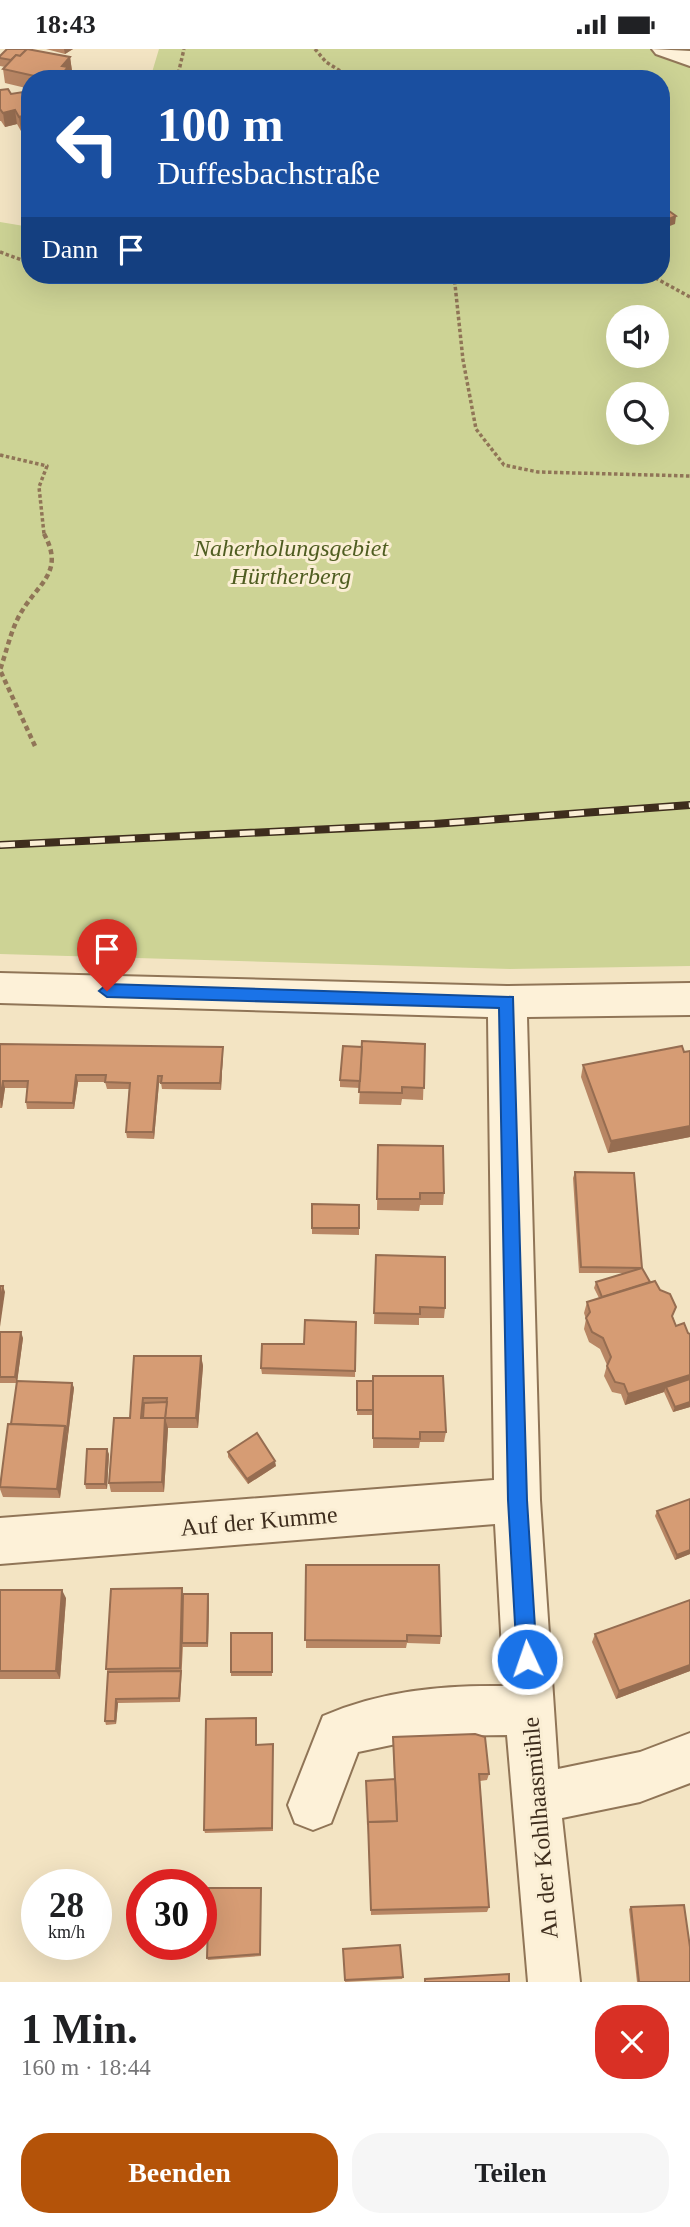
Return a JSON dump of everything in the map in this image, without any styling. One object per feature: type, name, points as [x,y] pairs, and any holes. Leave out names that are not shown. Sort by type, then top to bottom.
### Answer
[{"type":"street","points":[[663,49],[690,59]]},
{"type":"street","points":[[0,988],[507,1002],[690,999]]},
{"type":"street","name":"An der Kohlhaasmühle","points":[[507,1002],[517,1500],[535,1799],[554,1982]]},
{"type":"street","name":"Auf der Kumme","points":[[0,1541],[517,1500]]},
{"type":"street","points":[[313,1805],[340,1733],[374,1720],[465,1708],[530,1713]]},
{"type":"street","points":[[535,1799],[640,1777],[690,1758]]},
{"type":"path","points":[[179,70],[184,49]]},
{"type":"path","points":[[315,49],[326,62],[339,70]]},
{"type":"path","points":[[0,252],[21,260]]},
{"type":"path","points":[[455,284],[463,360],[476,429],[504,465],[538,472],[690,476]]},
{"type":"path","points":[[666,284],[690,297]]},
{"type":"path","points":[[0,455],[47,466],[39,487],[39,512],[43,533],[53,548],[51,569],[18,618],[6,646],[0,670],[14,692],[22,725],[35,746]]},
{"type":"path","points":[[0,643],[6,646]]},
{"type":"green space","name":"Naherholungsgebiet Hürtherberg","points":[[159,49],[690,49],[690,966],[510,969],[0,954],[0,222],[21,226],[21,284],[670,284],[670,70],[153,70]]},
{"type":"building","points":[[7,49],[27,49],[11,60],[0,58]]},
{"type":"building","points":[[27,49],[70,57],[62,66],[68,67],[66,70],[21,70],[21,73],[3,69],[16,55],[20,56]]},
{"type":"building","points":[[8,89],[11,94],[21,92],[21,116],[15,110],[3,113],[0,109],[0,90]]},
{"type":"building","points":[[362,1041],[425,1044],[424,1088],[402,1087],[402,1093],[359,1092]]},
{"type":"building","points":[[0,1044],[223,1047],[220,1083],[161,1083],[162,1076],[158,1076],[153,1132],[126,1132],[130,1083],[105,1082],[106,1075],[76,1075],[73,1103],[26,1102],[28,1081],[3,1081],[0,1101]]},
{"type":"building","points":[[343,1046],[362,1047],[360,1081],[340,1080]]},
{"type":"building","points":[[682,1046],[684,1052],[690,1051],[690,1126],[611,1141],[583,1065]]},
{"type":"building","points":[[378,1145],[443,1146],[444,1193],[420,1193],[420,1199],[377,1199]]},
{"type":"building","points":[[575,1172],[634,1173],[642,1268],[581,1267]]},
{"type":"building","points":[[312,1204],[359,1205],[359,1228],[312,1228]]},
{"type":"building","points":[[376,1255],[445,1257],[445,1308],[420,1307],[420,1314],[374,1313]]},
{"type":"building","points":[[642,1268],[650,1282],[602,1297],[596,1282]]},
{"type":"building","points":[[655,1281],[660,1290],[670,1294],[676,1307],[672,1316],[676,1326],[684,1323],[690,1334],[690,1375],[628,1394],[624,1384],[615,1382],[607,1366],[611,1357],[603,1338],[592,1332],[586,1318],[590,1312],[587,1302]]},
{"type":"building","points":[[305,1320],[356,1322],[355,1371],[261,1368],[262,1344],[304,1344]]},
{"type":"building","points":[[0,1332],[21,1332],[15,1377],[0,1377]]},
{"type":"building","points":[[134,1356],[201,1356],[196,1418],[165,1418],[162,1482],[109,1483],[114,1418],[130,1418]],"holes":[[[143,1398],[167,1398],[165,1418],[141,1418]]]},
{"type":"building","points":[[373,1376],[443,1376],[446,1432],[420,1432],[420,1439],[373,1438]]},
{"type":"building","points":[[690,1379],[690,1402],[675,1407],[666,1387]]},
{"type":"building","points":[[17,1381],[72,1383],[67,1430],[65,1426],[11,1424]]},
{"type":"building","points":[[357,1381],[373,1381],[373,1410],[357,1410]]},
{"type":"building","points":[[167,1402],[165,1418],[143,1418],[144,1403]]},
{"type":"building","points":[[8,1424],[65,1426],[57,1489],[0,1487]]},
{"type":"building","points":[[257,1433],[275,1461],[247,1479],[228,1452]]},
{"type":"building","points":[[87,1449],[107,1449],[105,1484],[85,1484]]},
{"type":"building","points":[[690,1499],[690,1550],[677,1555],[657,1511]]},
{"type":"building","points":[[306,1565],[439,1565],[441,1636],[407,1635],[407,1641],[305,1640]]},
{"type":"building","points":[[182,1588],[180,1668],[106,1669],[111,1589]]},
{"type":"building","points":[[0,1590],[62,1590],[56,1671],[0,1671]]},
{"type":"building","points":[[183,1594],[208,1594],[207,1643],[182,1643]]},
{"type":"building","points":[[690,1600],[690,1665],[619,1691],[595,1634]]},
{"type":"building","points":[[231,1633],[272,1633],[272,1672],[231,1672]]},
{"type":"building","points":[[181,1671],[179,1698],[116,1699],[115,1721],[105,1721],[108,1672]]},
{"type":"building","points":[[256,1718],[256,1745],[273,1744],[272,1828],[204,1830],[206,1719]]},
{"type":"building","points":[[475,1734],[485,1737],[489,1774],[479,1774],[489,1907],[371,1910],[368,1822],[397,1821],[393,1737]]},
{"type":"building","points":[[395,1779],[397,1821],[368,1822],[368,1825],[366,1781]]},
{"type":"building","points":[[217,1888],[261,1888],[260,1954],[217,1957]]},
{"type":"building","points":[[684,1905],[690,1947],[690,1982],[639,1982],[631,1907]]},
{"type":"building","points":[[400,1945],[403,1977],[345,1980],[343,1949]]},
{"type":"building","points":[[509,1974],[509,1982],[425,1982],[425,1979]]},
{"type":"railway","points":[[0,845],[434,824],[690,805]]},
{"type":"route","points":[[107,991],[507,1002],[517,1500],[527,1659]]}]
